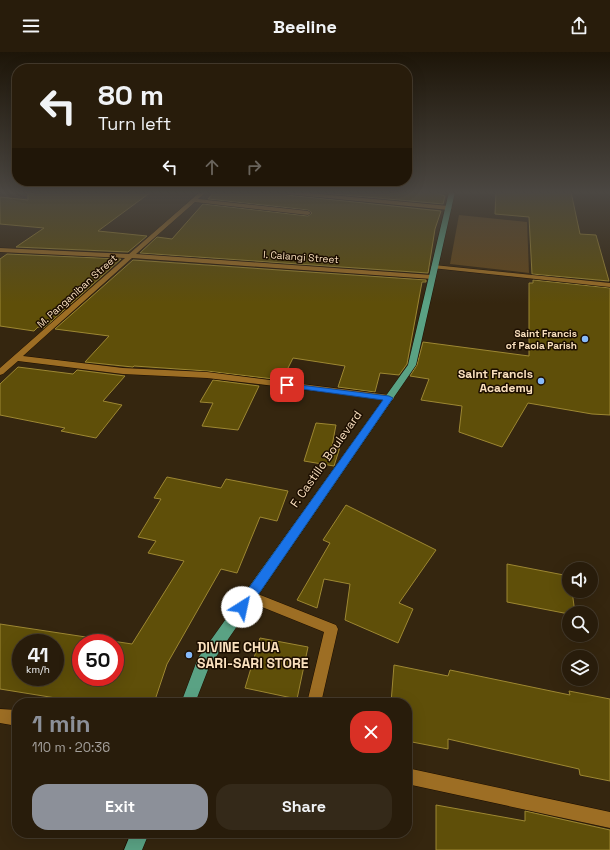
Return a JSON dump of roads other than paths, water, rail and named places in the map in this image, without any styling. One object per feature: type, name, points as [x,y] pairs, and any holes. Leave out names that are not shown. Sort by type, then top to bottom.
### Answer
[{"type":"main road","name":"F. Castillo Boulevard","points":[[190,698],[203,663],[412,365],[444,229]]},
{"type":"main road","points":[[133,850],[138,838]]},
{"type":"street","name":"M. Panganiban Street","points":[[0,372],[161,229]]},
{"type":"street","name":"I. Calangi Street","points":[[0,250],[131,256],[432,277]]},
{"type":"street","points":[[434,267],[610,285]]},
{"type":"street","points":[[16,358],[123,371],[208,375],[389,398]]},
{"type":"street","points":[[250,596],[331,629],[315,698]]},
{"type":"street","points":[[0,716],[12,717]]},
{"type":"street","points":[[412,777],[610,820]]},
{"type":"place","name":"Saint Francis of Paola Parish","points":[[585,339]]},
{"type":"place","name":"Saint Francis Academy","points":[[541,381]]},
{"type":"place","name":"DIVINE CHUA SARI-SARI STORE","points":[[189,655]]}]
